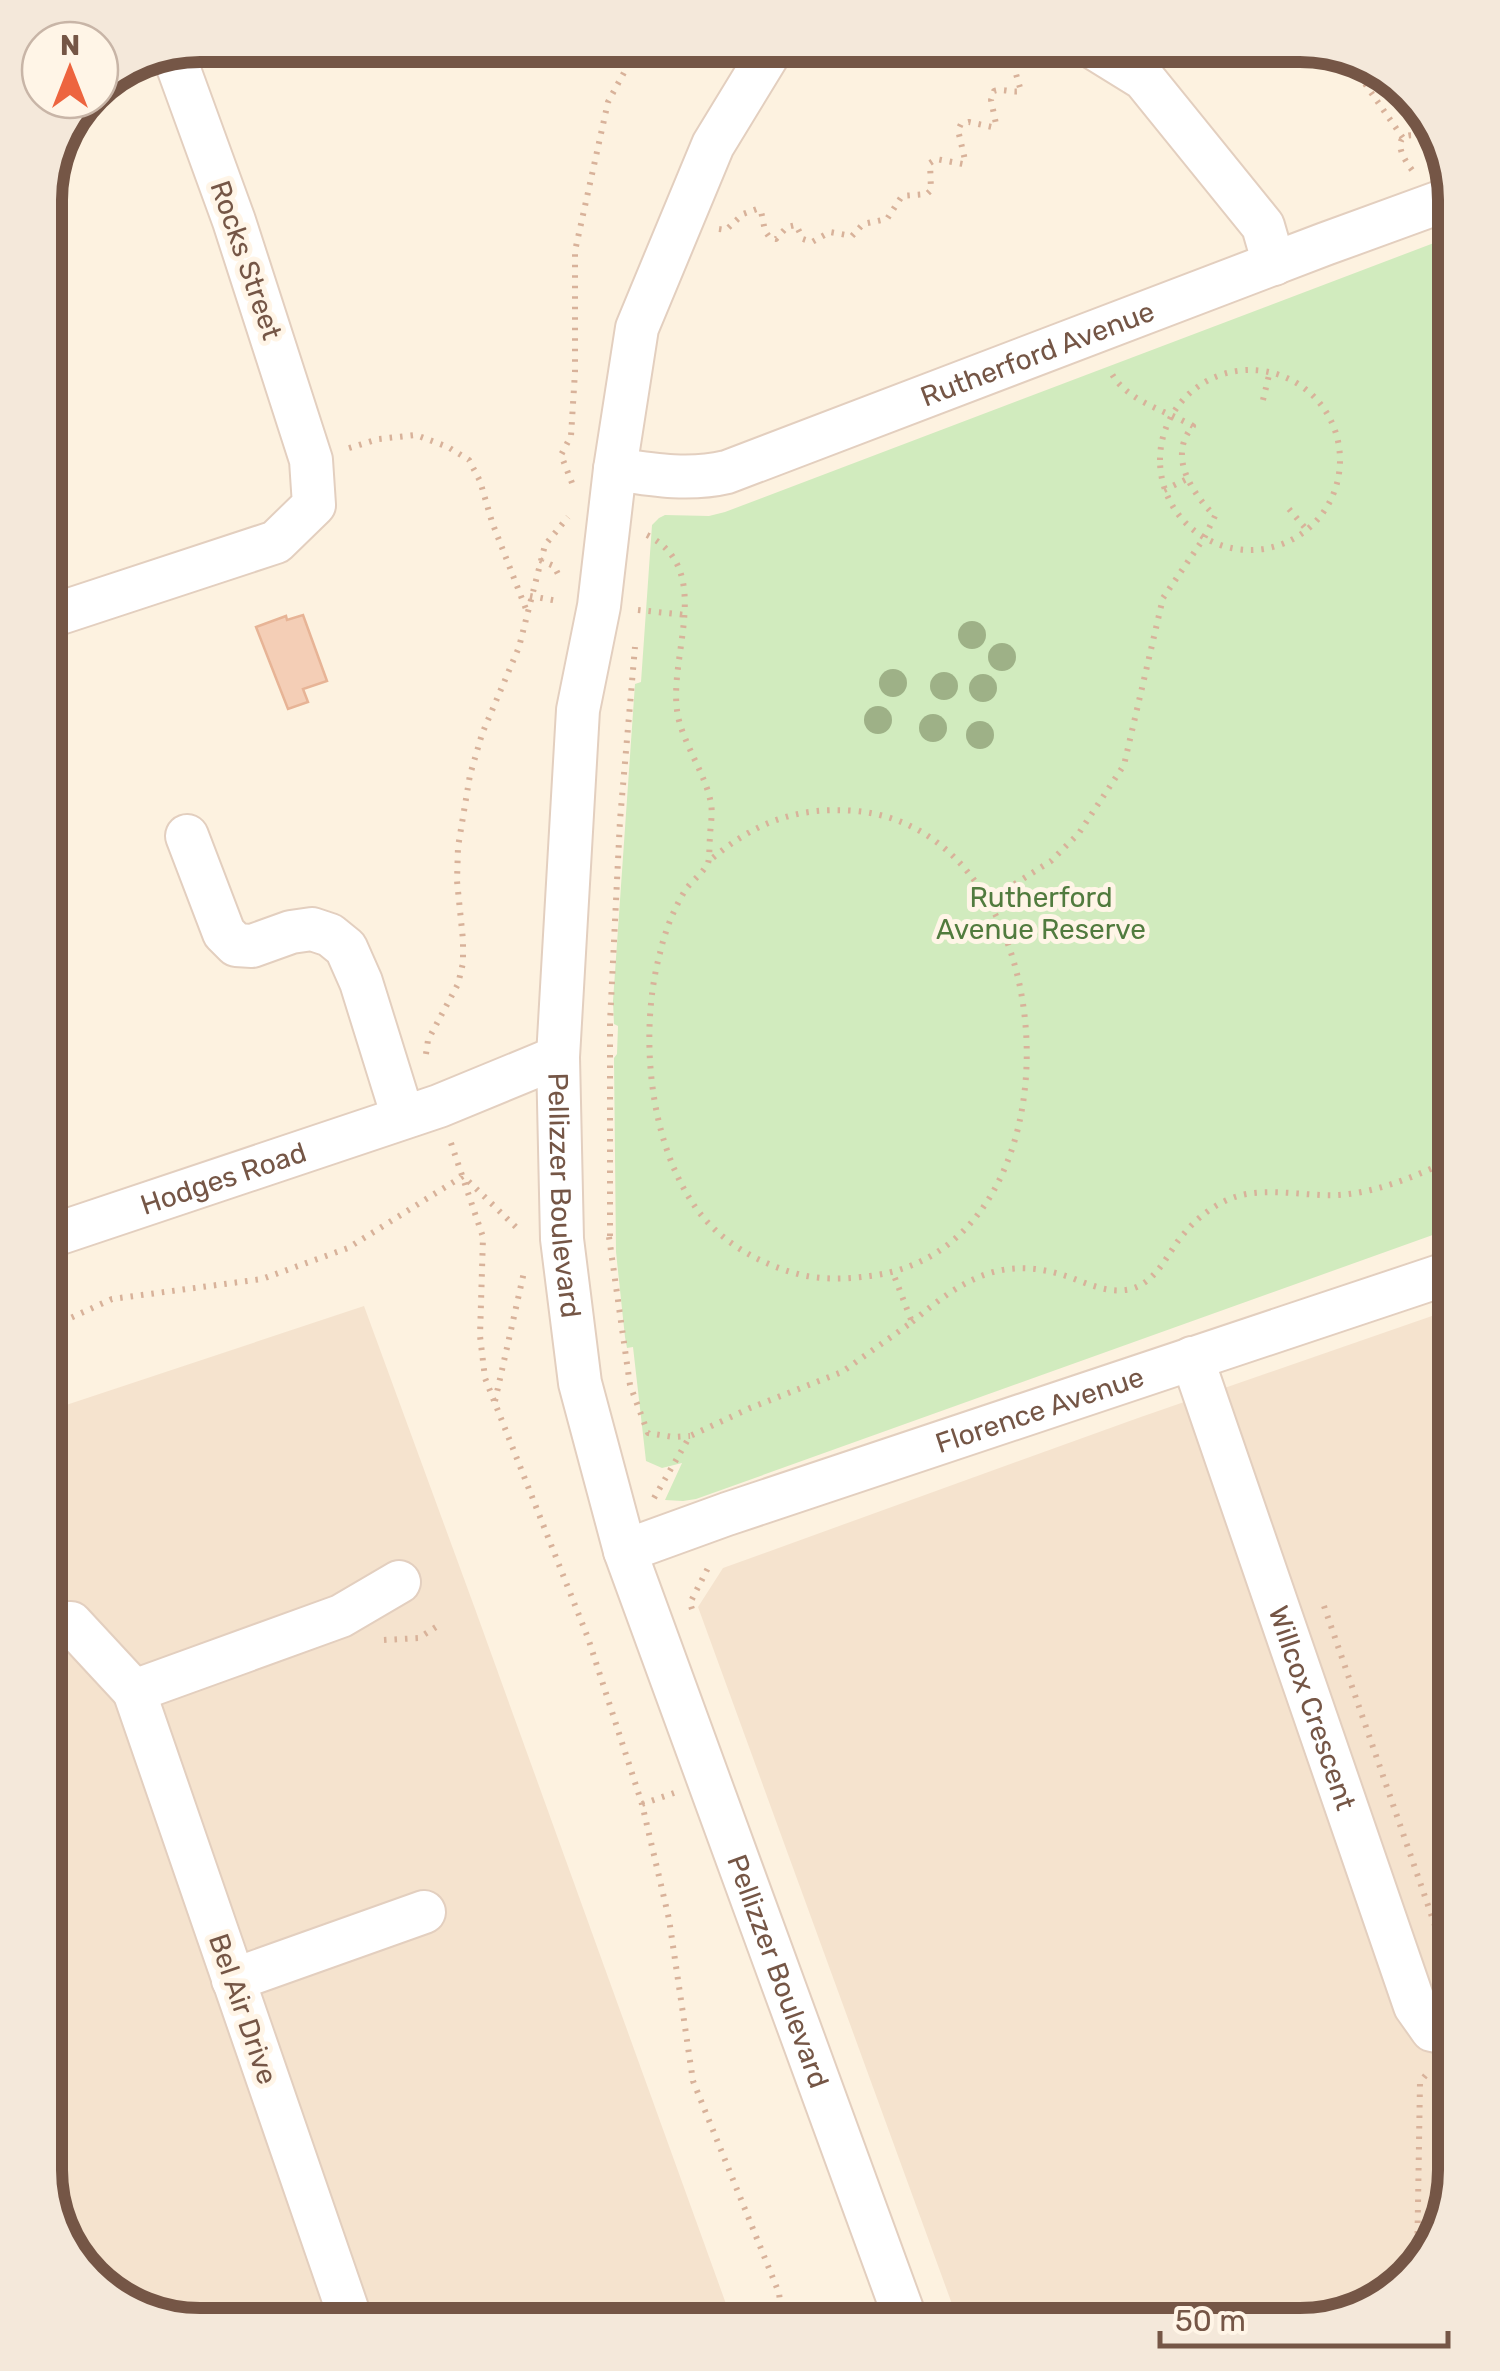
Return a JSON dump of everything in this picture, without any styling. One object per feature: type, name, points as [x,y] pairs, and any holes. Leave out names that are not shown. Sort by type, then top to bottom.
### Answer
[{"type":"street","name":"Pellizzer Boulevard","points":[[763,63],[712,146],[637,328],[599,606],[578,710],[558,1057],[562,1239],[580,1383],[625,1552],[901,2308]]},
{"type":"street","points":[[1117,63],[1144,79],[1264,226],[1274,264]]},
{"type":"street","name":"Rocks Street","points":[[177,65],[234,221],[311,463]]},
{"type":"street","name":"Rutherford Avenue","points":[[615,469],[683,478],[728,472],[1438,203]]},
{"type":"street","points":[[63,612],[276,542],[314,505],[311,463]]},
{"type":"street","points":[[186,836],[224,933],[236,945],[252,946],[312,929],[346,948],[361,982],[402,1117]]},
{"type":"street","name":"Hodges Road","points":[[62,1232],[439,1106],[558,1057]]},
{"type":"street","name":"Florence Avenue","points":[[625,1552],[727,1514],[1438,1277]]},
{"type":"street","name":"Willcox Crescent","points":[[1192,1358],[1415,2006],[1438,2041]]},
{"type":"street","points":[[134,1691],[341,1616],[399,1582]]},
{"type":"street","name":"Bel Air Drive","points":[[62,1623],[72,1623],[134,1691],[347,2308]]},
{"type":"street","points":[[233,1980],[424,1912]]},
{"type":"path","points":[[574,490],[561,455],[571,436],[574,251],[608,102],[630,62]]},
{"type":"path","points":[[717,228],[726,230],[743,214],[757,209],[770,238],[776,240],[787,227],[796,226],[803,240],[812,242],[830,232],[852,236],[863,224],[887,219],[902,196],[928,194],[930,162],[936,159],[963,164],[958,130],[961,124],[996,124],[991,100],[994,91],[1021,91],[1016,74],[1019,63]]},
{"type":"path","points":[[1360,77],[1404,138]]},
{"type":"path","points":[[1412,170],[1402,157],[1400,144],[1410,134],[1421,135]]},
{"type":"path","points":[[988,901],[1051,860],[1079,833],[1124,765],[1163,598],[1215,516],[1193,492],[1184,473],[1182,454],[1193,426],[1126,393],[1114,380],[1094,332]]},
{"type":"path","points":[[1232,371],[1270,372],[1307,389],[1332,420],[1339,440],[1339,480],[1332,499],[1307,530],[1284,544],[1257,550],[1230,548],[1204,538],[1180,517],[1164,490],[1159,451],[1172,414],[1197,386],[1232,371]]},
{"type":"path","points":[[1264,400],[1270,372]]},
{"type":"path","points":[[311,463],[379,439],[416,435],[470,460],[527,610]]},
{"type":"path","points":[[1164,490],[1187,480]]},
{"type":"path","points":[[428,1064],[428,1040],[458,984],[463,963],[458,846],[470,776],[482,734],[519,647],[540,560],[551,535],[574,509]]},
{"type":"path","points":[[1289,509],[1307,530]]},
{"type":"path","points":[[646,534],[662,543],[676,565],[686,600],[678,660],[678,716],[712,803],[708,862]]},
{"type":"path","points":[[530,596],[558,602],[558,572],[540,560]]},
{"type":"path","points":[[638,610],[686,615]]},
{"type":"path","points":[[610,1236],[614,913],[636,629]]},
{"type":"path","points":[[832,809],[866,812],[905,823],[936,842],[960,864],[988,901],[1016,970],[1024,1006],[1027,1079],[1022,1113],[1003,1175],[986,1204],[932,1256],[894,1273],[847,1279],[774,1268],[720,1234],[696,1209],[679,1179],[664,1142],[656,1106],[649,1032],[652,992],[671,919],[686,889],[708,862],[765,823],[832,809]]},
{"type":"path","points":[[450,1140],[483,1237],[480,1336],[486,1378],[588,1638],[642,1804],[669,1918],[694,2081],[780,2293],[781,2308]]},
{"type":"path","points":[[625,1552],[690,1436],[842,1372],[969,1280],[999,1270],[1034,1270],[1100,1288],[1133,1288],[1158,1271],[1187,1230],[1229,1199],[1246,1194],[1340,1194],[1409,1180],[1438,1166]]},
{"type":"path","points":[[62,1322],[112,1299],[262,1279],[348,1248],[463,1176]]},
{"type":"path","points":[[495,1404],[527,1260]]},
{"type":"path","points":[[894,1273],[912,1322]]},
{"type":"path","points":[[696,1622],[690,1603],[714,1556]]},
{"type":"path","points":[[1319,1592],[1438,1934]]},
{"type":"path","points":[[379,1640],[418,1638],[439,1625]]},
{"type":"path","points":[[1417,2242],[1420,2082],[1438,2058]]},
{"type":"shaded area","points":[[364,1306],[728,2308],[191,2308],[139,2294],[97,2262],[70,2215],[62,2171],[62,1406]]},
{"type":"shaded area","points":[[1438,1314],[1438,2171],[1433,2207],[1419,2240],[1391,2274],[1361,2294],[1336,2304],[1300,2308],[953,2308],[698,1607],[723,1568]]},
{"type":"green space","name":"Rutherford Avenue Reserve","points":[[1438,241],[1438,1233],[696,1499],[665,1500],[682,1463],[662,1468],[646,1461],[633,1347],[627,1348],[625,1337],[616,1252],[614,1058],[618,1026],[614,1024],[613,1001],[635,684],[641,682],[652,525],[665,515],[709,516]]},
{"type":"building","points":[[303,615],[327,681],[303,689],[308,702],[288,709],[256,627],[286,616],[287,620]]}]
